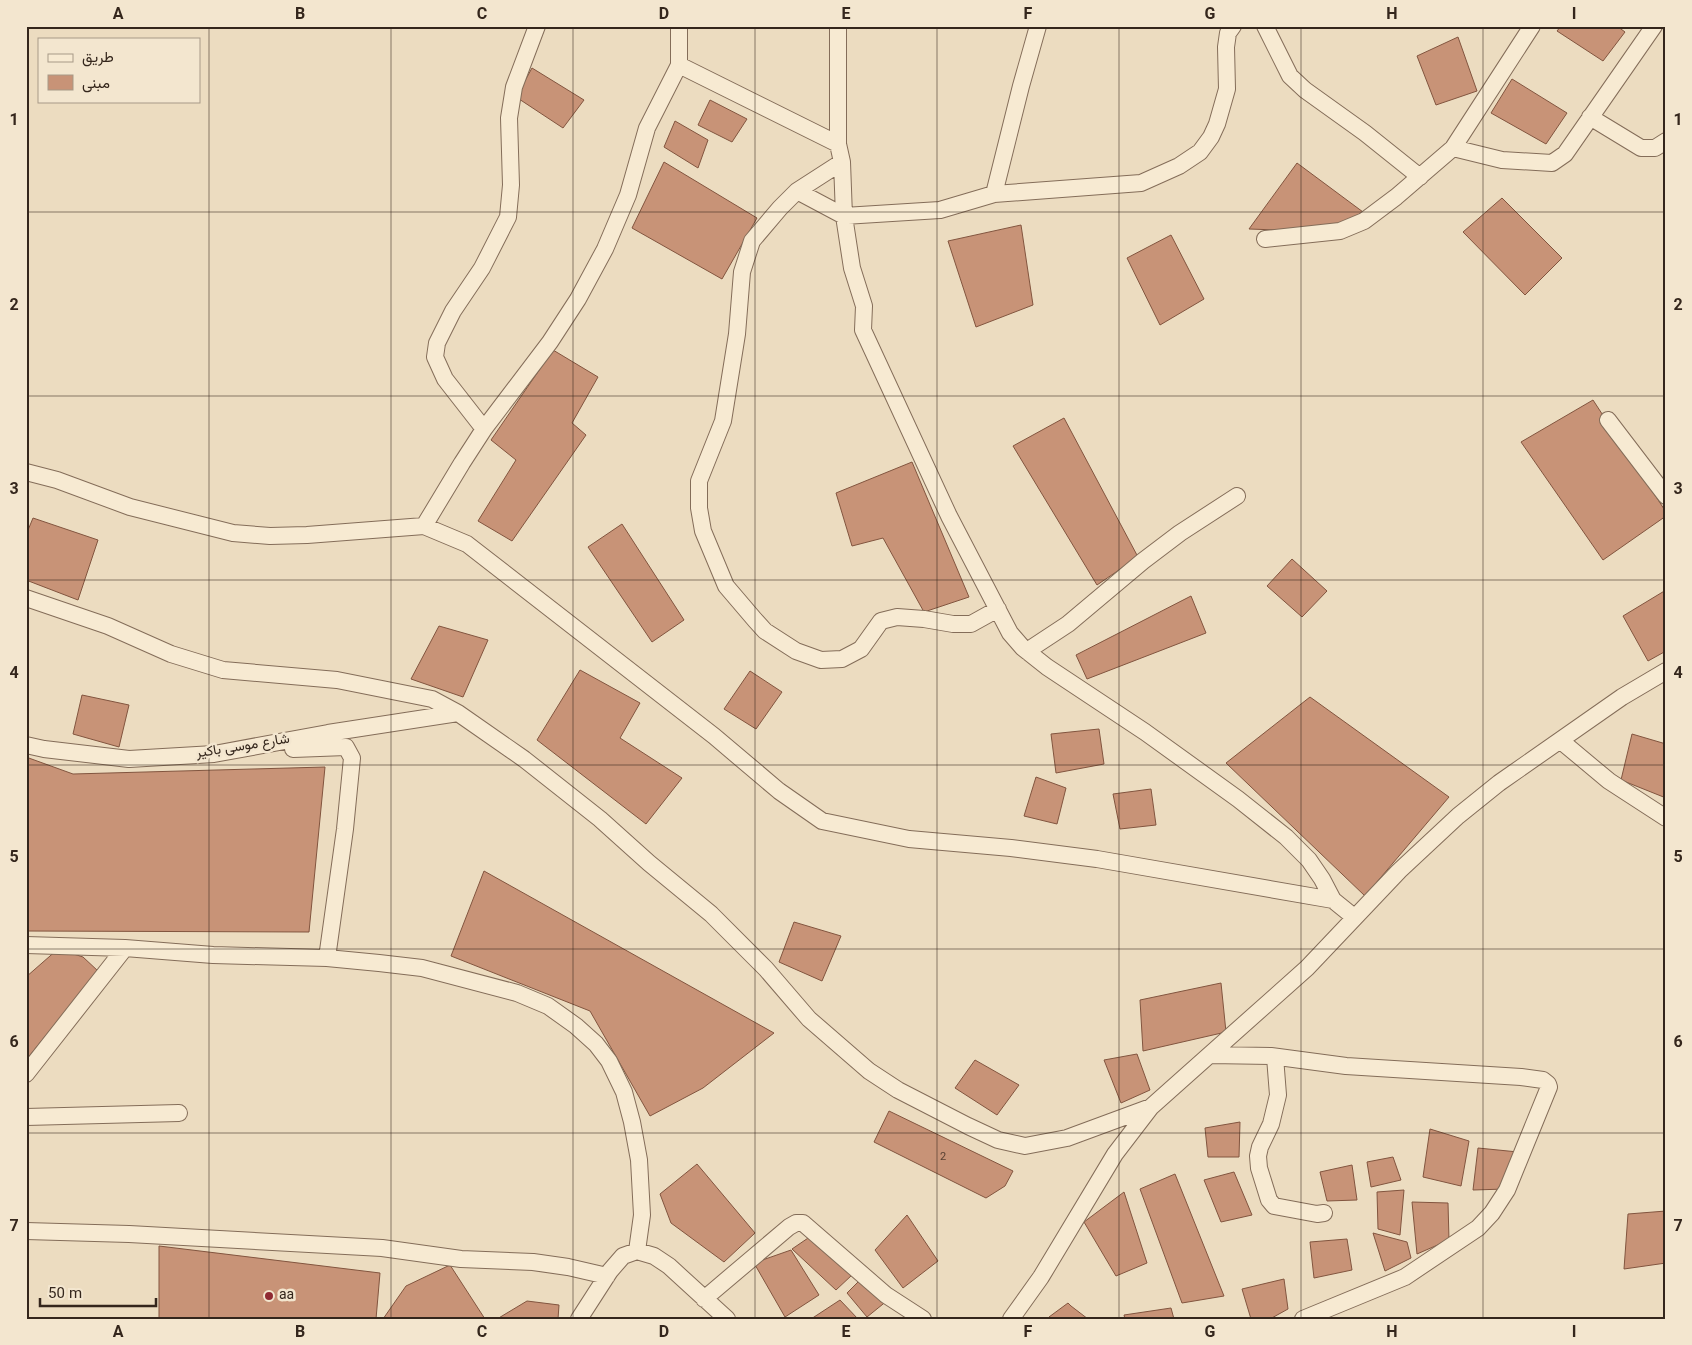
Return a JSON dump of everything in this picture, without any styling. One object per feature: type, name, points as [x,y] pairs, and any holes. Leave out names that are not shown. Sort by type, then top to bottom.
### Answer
[{"type":"street","points":[[484,429],[445,379],[435,357],[437,343],[453,311],[482,268],[508,217],[511,184],[509,118],[514,87],[537,26]]},
{"type":"street","points":[[424,526],[484,429],[550,342],[578,299],[605,249],[628,194],[648,128],[679,65],[679,26]]},
{"type":"street","points":[[838,26],[838,144],[842,162],[844,216],[852,268],[864,306],[863,330],[949,516],[1010,633],[1027,651],[1047,667],[1145,732],[1238,799],[1286,837],[1309,860],[1333,900],[1354,918]]},
{"type":"street","points":[[994,194],[1038,26]]},
{"type":"street","points":[[797,191],[844,216],[940,210],[994,194],[1141,183],[1179,166],[1200,152],[1211,137],[1217,124],[1226,89],[1226,47],[1228,33],[1233,26]]},
{"type":"street","points":[[1265,26],[1290,76],[1305,90],[1365,133],[1420,177]]},
{"type":"street","points":[[1265,239],[1340,231],[1364,221],[1396,197],[1453,148],[1532,26]]},
{"type":"street","points":[[1453,148],[1502,160],[1552,163],[1565,154],[1654,26]]},
{"type":"street","points":[[679,65],[838,144]]},
{"type":"street","points":[[1590,117],[1641,148],[1655,148],[1666,141]]},
{"type":"street","points":[[842,162],[797,191],[752,241],[742,272],[737,334],[723,421],[699,481],[699,508],[703,531],[726,586],[765,631],[796,651],[821,660],[842,659],[861,649],[881,621],[897,616],[953,624],[971,624],[998,609]]},
{"type":"street","points":[[1608,420],[1666,496]]},
{"type":"street","points":[[26,472],[57,480],[130,507],[233,533],[270,536],[307,535],[424,526],[466,544],[714,736],[778,791],[822,820],[909,839],[1011,848],[1097,859],[1333,900]]},
{"type":"street","points":[[1027,651],[1068,624],[1180,532],[1237,496]]},
{"type":"street","points":[[26,598],[108,626],[171,654],[223,670],[337,680],[432,699],[458,713],[524,759],[592,813],[649,863],[712,914],[766,969],[809,1019],[869,1071],[898,1090],[998,1140],[1025,1146],[1067,1138],[1151,1107]]},
{"type":"street","points":[[1011,1319],[1041,1277],[1115,1154],[1151,1107],[1307,968],[1405,865],[1458,816],[1499,783],[1622,697],[1666,671]]},
{"type":"street","name":"شارع موسى باكير","points":[[26,745],[44,749],[129,759],[214,754],[328,733],[458,713]]},
{"type":"street","points":[[1561,741],[1609,781],[1666,818]]},
{"type":"street","points":[[269,744],[291,749],[346,747],[352,758],[345,829],[327,958]]},
{"type":"street","points":[[26,945],[126,948],[213,955],[327,958],[422,968],[517,993],[548,1006],[576,1026],[596,1044],[608,1061],[624,1092],[639,1160],[642,1215],[637,1251]]},
{"type":"street","points":[[26,1074],[126,948]]},
{"type":"street","points":[[1210,1055],[1275,1057],[1346,1066],[1521,1077],[1542,1080],[1548,1084],[1507,1190],[1492,1213],[1478,1228],[1454,1246],[1405,1277],[1303,1319]]},
{"type":"street","points":[[1275,1057],[1278,1094],[1272,1124],[1260,1147],[1258,1156],[1259,1168],[1269,1200],[1274,1206],[1324,1214]]},
{"type":"street","points":[[26,1117],[179,1112]]},
{"type":"street","points":[[704,1299],[789,1227],[796,1223],[803,1223],[886,1295],[923,1319]]},
{"type":"street","points":[[26,1231],[129,1234],[382,1248],[461,1259],[533,1262],[568,1267],[607,1276]]},
{"type":"street","points":[[579,1319],[607,1276],[623,1256],[637,1251],[654,1256],[669,1266],[727,1319]]},
{"type":"building","points":[[1561,26],[1617,26],[1625,32],[1603,61],[1557,31]]},
{"type":"building","points":[[1458,37],[1477,91],[1436,105],[1417,56]]},
{"type":"building","points":[[532,68],[584,100],[563,128],[516,97]]},
{"type":"building","points":[[1512,79],[1567,113],[1546,144],[1491,113]]},
{"type":"building","points":[[710,100],[747,119],[732,142],[698,125]]},
{"type":"building","points":[[675,121],[708,140],[698,168],[664,147]]},
{"type":"building","points":[[664,162],[757,218],[722,279],[632,228]]},
{"type":"building","points":[[1297,163],[1363,212],[1340,227],[1305,231],[1249,229]]},
{"type":"building","points":[[1502,198],[1562,258],[1525,295],[1463,232]]},
{"type":"building","points":[[1021,225],[1033,305],[976,327],[948,241]]},
{"type":"building","points":[[1171,235],[1204,299],[1160,325],[1127,258]]},
{"type":"building","points":[[553,350],[598,377],[572,423],[586,435],[512,541],[478,521],[516,460],[491,440]]},
{"type":"building","points":[[1593,400],[1666,512],[1666,516],[1603,560],[1521,442]]},
{"type":"building","points":[[1064,418],[1138,557],[1097,585],[1013,446]]},
{"type":"building","points":[[912,462],[969,597],[924,612],[883,538],[852,546],[836,493]]},
{"type":"building","points":[[33,518],[98,540],[78,600],[26,580],[26,535]]},
{"type":"building","points":[[622,524],[684,620],[652,642],[588,547]]},
{"type":"building","points":[[1292,559],[1327,591],[1302,617],[1267,586]]},
{"type":"building","points":[[1666,590],[1666,651],[1648,661],[1623,616]]},
{"type":"building","points":[[1191,596],[1206,633],[1087,679],[1076,655]]},
{"type":"building","points":[[439,626],[488,640],[463,697],[411,679]]},
{"type":"building","points":[[580,670],[640,703],[620,738],[682,778],[646,824],[537,740]]},
{"type":"building","points":[[750,671],[782,692],[756,729],[724,709]]},
{"type":"building","points":[[82,695],[129,705],[119,747],[73,734]]},
{"type":"building","points":[[1310,697],[1449,797],[1365,896],[1226,763]]},
{"type":"building","points":[[1099,729],[1104,764],[1056,773],[1051,734]]},
{"type":"building","points":[[1632,734],[1666,744],[1666,798],[1621,780]]},
{"type":"building","points":[[26,757],[73,774],[325,767],[309,932],[26,931]]},
{"type":"building","points":[[1036,777],[1066,788],[1057,824],[1024,816]]},
{"type":"building","points":[[1151,789],[1156,825],[1120,829],[1113,794]]},
{"type":"building","points":[[484,871],[774,1033],[703,1088],[650,1116],[590,1011],[451,956]]},
{"type":"building","points":[[794,922],[841,936],[822,981],[779,962]]},
{"type":"building","points":[[58,949],[83,957],[98,971],[26,1060],[26,977]]},
{"type":"building","points":[[1221,983],[1226,1032],[1143,1051],[1140,1000]]},
{"type":"building","points":[[1137,1054],[1150,1090],[1121,1103],[1104,1060]]},
{"type":"building","points":[[975,1060],[1019,1085],[997,1115],[955,1088]]},
{"type":"building","points":[[889,1111],[1013,1171],[1005,1186],[986,1198],[874,1142]]},
{"type":"building","points":[[1240,1122],[1239,1157],[1208,1157],[1205,1128]]},
{"type":"building","points":[[1430,1129],[1469,1141],[1461,1186],[1423,1177]]},
{"type":"building","points":[[1478,1148],[1518,1152],[1506,1189],[1473,1190]]},
{"type":"building","points":[[1393,1157],[1401,1180],[1371,1187],[1367,1162]]},
{"type":"building","points":[[697,1164],[755,1233],[724,1262],[671,1223],[660,1194]]},
{"type":"building","points":[[1352,1165],[1357,1200],[1327,1201],[1320,1172]]},
{"type":"building","points":[[1234,1172],[1252,1215],[1221,1222],[1204,1180]]},
{"type":"building","points":[[1175,1174],[1224,1296],[1182,1303],[1140,1189]]},
{"type":"building","points":[[1404,1190],[1400,1235],[1378,1229],[1377,1192]]},
{"type":"building","points":[[1124,1192],[1147,1263],[1116,1276],[1084,1222]]},
{"type":"building","points":[[1412,1202],[1448,1203],[1449,1240],[1417,1254]]},
{"type":"building","points":[[1666,1211],[1666,1263],[1624,1269],[1628,1214]]},
{"type":"building","points":[[907,1215],[938,1261],[903,1288],[875,1250]]},
{"type":"building","points":[[1373,1233],[1407,1242],[1411,1258],[1385,1271]]},
{"type":"building","points":[[814,1234],[852,1275],[836,1290],[792,1249]]},
{"type":"building","points":[[1347,1239],[1352,1270],[1314,1278],[1310,1242]]},
{"type":"building","name":"aa","points":[[159,1246],[380,1273],[376,1319],[159,1319]]},
{"type":"building","points":[[791,1250],[819,1295],[785,1317],[754,1263]]},
{"type":"building","points":[[450,1265],[485,1319],[383,1319],[406,1286]]},
{"type":"building","points":[[862,1278],[888,1300],[867,1317],[847,1293]]},
{"type":"building","points":[[1284,1279],[1288,1309],[1270,1319],[1251,1319],[1242,1289]]},
{"type":"building","points":[[840,1300],[858,1319],[811,1319]]},
{"type":"building","points":[[527,1301],[559,1305],[558,1319],[497,1319]]},
{"type":"building","points":[[1068,1303],[1088,1319],[1052,1319],[1049,1317]]},
{"type":"building","points":[[1171,1308],[1174,1319],[1125,1319],[1124,1315]]},
{"type":"place","name":"aa","points":[[269,1296]]}]
